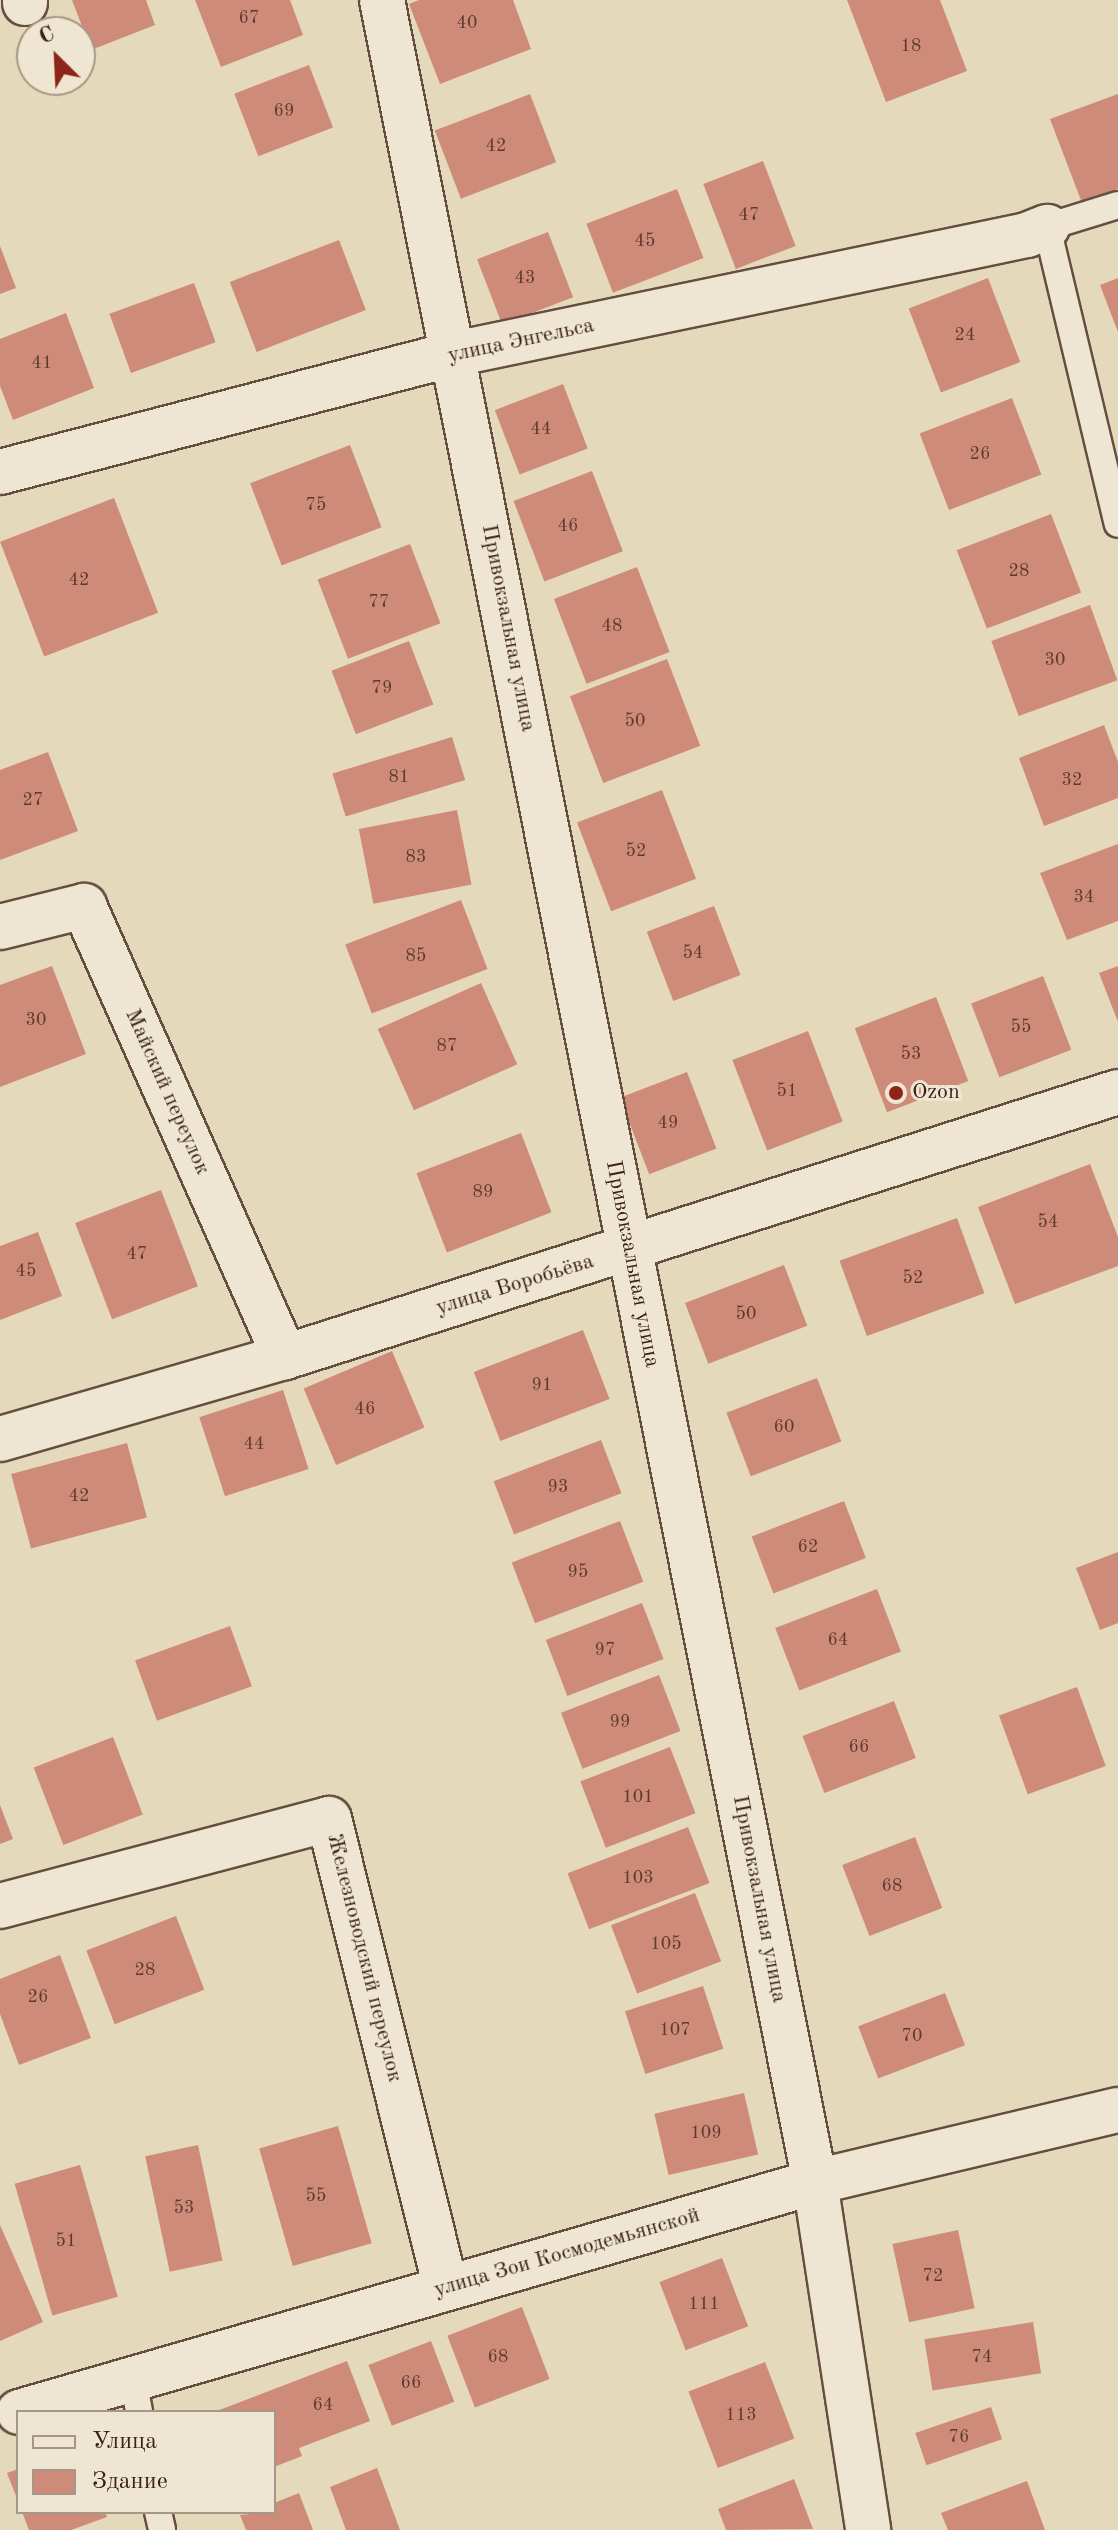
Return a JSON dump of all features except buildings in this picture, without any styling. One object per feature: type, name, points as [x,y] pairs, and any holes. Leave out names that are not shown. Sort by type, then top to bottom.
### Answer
[{"type":"street","name":"Привокзальная улица","points":[[382,0],[815,2182],[868,2530]]},
{"type":"street","name":"улица Энгельса","points":[[0,472],[454,354],[1027,235],[1047,227]]},
{"type":"street","name":"Майский переулок","points":[[0,927],[84,906],[285,1357]]},
{"type":"street","name":"улица Воробьёва","points":[[0,1439],[285,1357],[1118,1092]]},
{"type":"street","name":"Железноводский переулок","points":[[0,1906],[329,1819],[446,2287]]},
{"type":"street","name":"улица Зои Космодемьянской","points":[[34,2410],[136,2396],[446,2287],[815,2182],[1118,2110]]},
{"type":"lane","points":[[1118,205],[1047,227],[1118,524]]},
{"type":"place","name":"Ozon","points":[[896,1093]]}]
